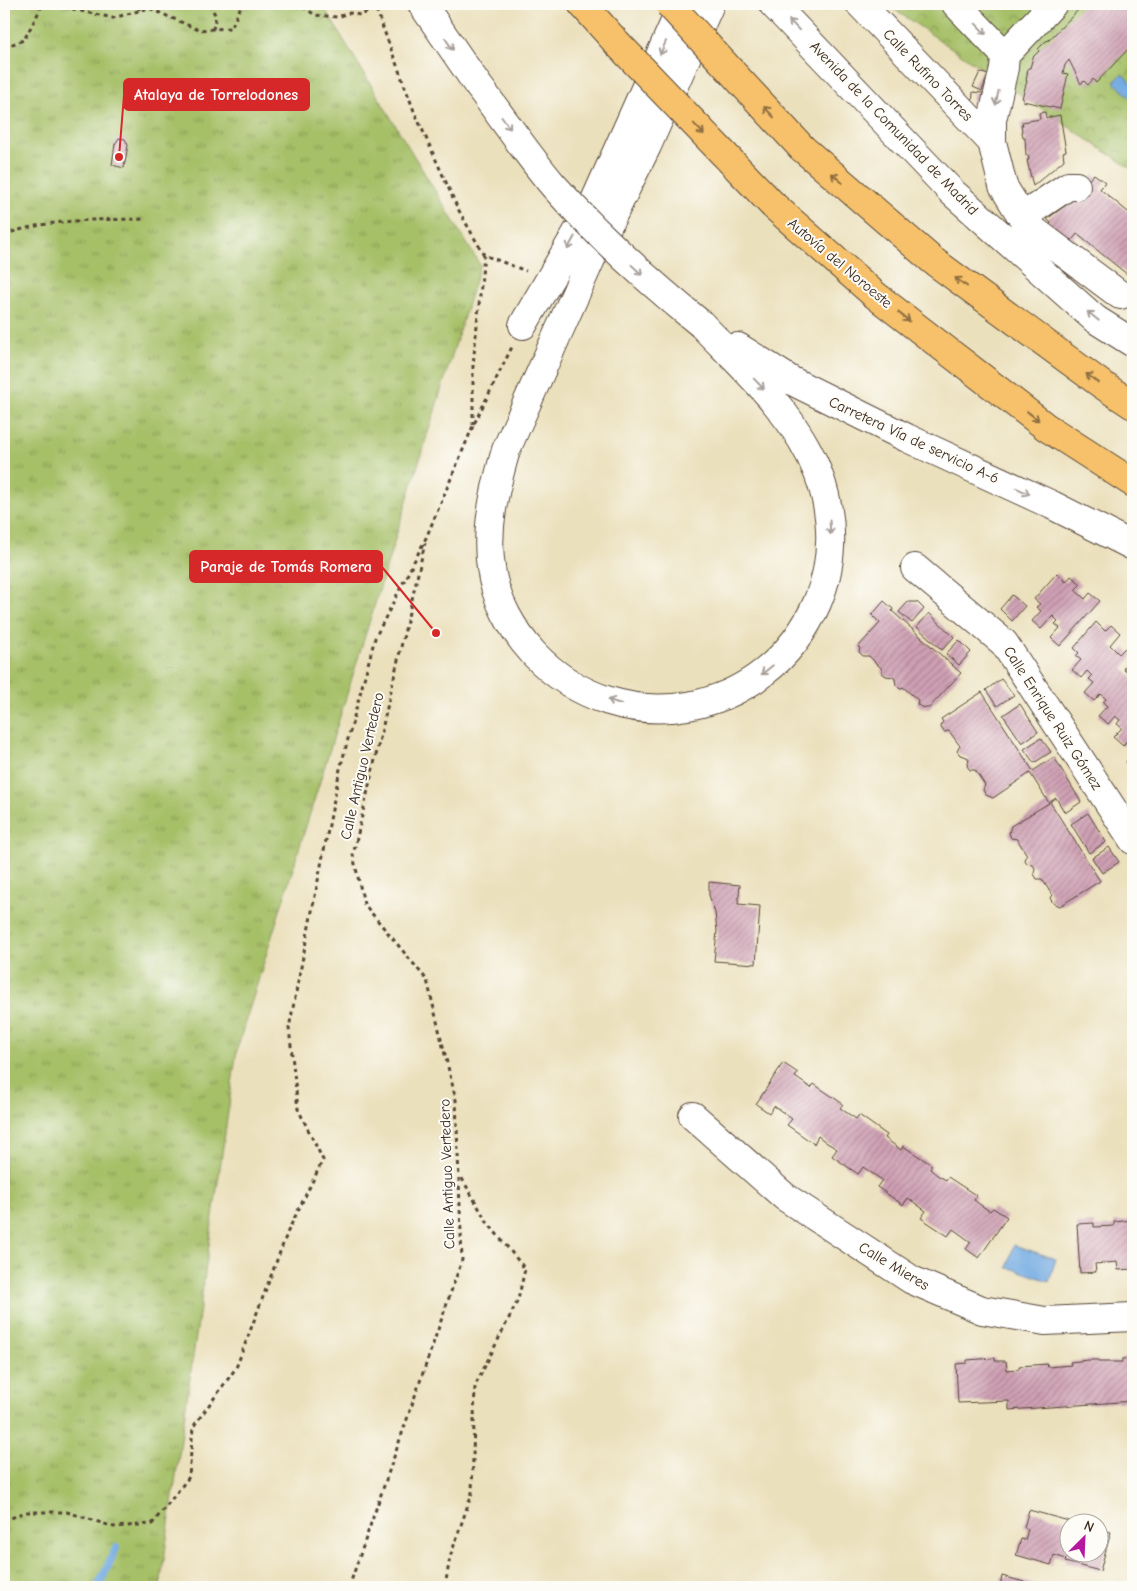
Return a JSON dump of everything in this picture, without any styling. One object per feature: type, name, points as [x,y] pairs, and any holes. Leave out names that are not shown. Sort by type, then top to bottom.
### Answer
[{"type":"highway","name":"Autovía del Noroeste","points":[[582,4],[774,206],[875,295],[1046,427],[1133,483]]},
{"type":"highway","points":[[669,4],[802,148],[932,260],[1100,384],[1133,405]]},
{"type":"street","points":[[422,4],[477,84],[553,184],[624,257],[650,282],[701,324],[768,393],[796,429],[817,472],[826,501],[830,524],[829,561],[822,590],[812,613],[799,636],[786,653],[765,672],[738,690],[685,708],[630,706],[599,697],[572,684],[546,666],[524,643],[508,618],[497,593],[491,569],[491,516],[497,480],[506,450],[575,299],[591,259],[647,146],[710,4]]},
{"type":"street","points":[[523,325],[549,283],[592,205],[683,4]]},
{"type":"street","name":"Avenida de la Comunidad de Madrid","points":[[773,4],[952,192],[1095,319],[1133,343]]},
{"type":"street","points":[[956,4],[1005,55],[1053,4]]},
{"type":"street","name":"Calle Rufino Torres","points":[[859,5],[992,142]]},
{"type":"street","name":"Calle Rufino Torres","points":[[1005,55],[1004,68],[992,120],[992,142],[1003,186],[1022,217],[1032,229],[1120,295]]},
{"type":"street","points":[[1022,217],[1068,186],[1076,186]]},
{"type":"street","name":"Carretera Vía de servicio A-6","points":[[701,324],[792,381],[907,438],[1052,504],[1133,546]]},
{"type":"street","name":"Calle Enrique Ruiz Gómez","points":[[915,568],[1004,644],[1133,840]]},
{"type":"street","name":"Calle Mieres","points":[[693,1116],[785,1197],[912,1280],[982,1310],[1045,1321],[1133,1317]]},
{"type":"path","points":[[4,47],[24,40],[43,4]]},
{"type":"path","points":[[49,4],[113,18],[149,8],[199,30],[231,28],[242,4]]},
{"type":"path","points":[[140,4],[140,10]]},
{"type":"path","points":[[209,4],[216,16],[213,29]]},
{"type":"path","points":[[279,4],[305,8],[316,15],[337,17],[350,13],[360,15],[376,9]]},
{"type":"path","points":[[371,4],[376,9],[435,161],[458,209],[484,255],[473,366],[473,426]]},
{"type":"path","points":[[4,235],[25,227],[77,220],[146,220]]},
{"type":"path","points":[[484,255],[528,272],[549,283]]},
{"type":"path","points":[[4,1521],[25,1512],[66,1512],[114,1527],[152,1524],[189,1477],[193,1428],[236,1368],[288,1231],[322,1160],[298,1109],[289,1028],[340,769],[375,638],[426,538],[473,426],[523,325]]},
{"type":"path","name":"Calle Antiguo Vertedero","points":[[349,1587],[462,1260],[456,1100],[427,980],[364,904],[353,855],[426,538]]},
{"type":"path","points":[[445,1587],[450,1557],[472,1493],[475,1386],[518,1300],[525,1269],[487,1222],[459,1174]]},
{"type":"green space","points":[[4,4],[322,4],[480,265],[237,1049],[160,1587],[4,1587]]},
{"type":"green space","points":[[886,4],[1133,4],[1133,170]]},
{"type":"water","points":[[1122,74],[1133,84],[1133,100],[1114,82]]},
{"type":"water","points":[[1014,1245],[1056,1259],[1049,1281],[1007,1267]]},
{"type":"building","points":[[1084,4],[1133,4],[1133,44],[1096,83],[1093,79],[1088,85],[1084,81],[1081,84],[1069,60],[1065,65],[1063,73],[1068,74],[1060,109],[1023,101],[1028,68],[1030,68],[1033,57],[1039,51],[1038,49]]},
{"type":"building","points":[[980,72],[988,75],[982,91],[973,87]]},
{"type":"building","points":[[973,92],[983,93],[982,109],[972,109]]},
{"type":"building","points":[[1045,112],[1046,118],[1060,115],[1066,151],[1063,152],[1064,160],[1033,186],[1021,125],[1023,125],[1022,122],[1040,119],[1039,113]]},
{"type":"building","points":[[119,138],[125,139],[128,145],[124,168],[112,165],[115,144]]},
{"type":"building","points":[[1094,174],[1105,182],[1100,189],[1133,216],[1133,279],[1077,234],[1069,244],[1048,227],[1051,223],[1047,219],[1070,202]]},
{"type":"building","points":[[1057,573],[1066,582],[1071,576],[1081,584],[1075,590],[1085,599],[1090,593],[1100,601],[1060,646],[1051,638],[1060,628],[1055,624],[1058,621],[1053,616],[1041,629],[1032,621],[1041,611],[1036,607],[1040,604],[1034,599]]},
{"type":"building","points":[[1012,595],[1025,606],[1012,621],[1000,609]]},
{"type":"building","points":[[884,601],[893,609],[892,611],[961,673],[929,708],[921,707],[917,704],[918,700],[903,687],[900,689],[893,677],[886,676],[869,656],[863,656],[859,652],[860,648],[858,647],[880,623],[872,615]]},
{"type":"building","points":[[908,602],[917,602],[924,609],[912,623],[899,612]]},
{"type":"building","points":[[929,613],[954,637],[942,650],[917,627]]},
{"type":"building","points":[[1096,622],[1105,631],[1111,625],[1120,633],[1110,645],[1119,654],[1125,648],[1133,655],[1123,669],[1133,678],[1133,744],[1127,740],[1123,746],[1113,737],[1122,728],[1117,724],[1120,720],[1115,716],[1108,724],[1098,716],[1107,706],[1103,702],[1106,699],[1101,694],[1094,701],[1085,693],[1094,683],[1089,679],[1092,676],[1087,671],[1081,678],[1072,670],[1081,660],[1076,656],[1079,653],[1074,648]]},
{"type":"building","points":[[959,640],[971,652],[959,665],[946,654]]},
{"type":"building","points":[[1001,679],[1014,695],[997,706],[986,690]]},
{"type":"building","points":[[982,692],[1033,771],[1054,757],[1081,802],[1065,813],[1056,798],[1050,802],[1100,881],[1060,906],[1053,903],[1050,898],[1052,895],[1042,879],[1037,879],[1034,874],[1035,868],[1024,859],[1027,855],[1017,839],[1011,838],[1009,833],[1011,826],[1049,803],[1030,773],[993,798],[986,795],[983,790],[985,785],[975,770],[970,770],[967,766],[969,760],[957,751],[960,746],[949,731],[944,732],[940,726],[943,722],[941,719]]},
{"type":"building","points":[[1020,704],[1038,732],[1022,743],[1003,715]]},
{"type":"building","points":[[1041,738],[1051,752],[1034,763],[1024,749]]},
{"type":"building","points":[[1133,753],[1133,769],[1126,762]]},
{"type":"building","points":[[1088,813],[1106,842],[1089,853],[1071,824]]},
{"type":"building","points":[[1109,847],[1119,862],[1102,873],[1092,858]]},
{"type":"building","points":[[709,882],[740,885],[738,904],[760,906],[756,964],[714,961],[717,931],[715,913],[709,895]]},
{"type":"building","points":[[783,1063],[798,1073],[795,1077],[811,1088],[814,1084],[843,1104],[840,1108],[856,1119],[859,1115],[887,1135],[885,1138],[901,1150],[903,1146],[932,1165],[930,1169],[937,1175],[946,1180],[948,1177],[977,1196],[974,1200],[982,1206],[990,1211],[993,1208],[1007,1217],[979,1258],[966,1249],[971,1242],[953,1229],[948,1236],[921,1218],[926,1211],[908,1198],[903,1205],[877,1187],[882,1180],[863,1167],[858,1174],[832,1156],[837,1149],[818,1136],[814,1144],[787,1125],[792,1119],[774,1106],[769,1113],[756,1104]]},
{"type":"building","points":[[1133,1220],[1133,1269],[1118,1270],[1117,1262],[1095,1264],[1096,1272],[1080,1273],[1077,1224],[1094,1223],[1094,1227],[1114,1226],[1114,1222]]},
{"type":"building","points":[[995,1358],[995,1361],[1006,1361],[1007,1370],[1019,1369],[1019,1366],[1047,1364],[1048,1367],[1071,1365],[1070,1362],[1088,1360],[1122,1362],[1122,1359],[1133,1358],[1133,1401],[1009,1410],[1009,1401],[958,1403],[956,1364],[967,1363],[967,1360]]},
{"type":"building","points":[[1029,1510],[1060,1519],[1060,1557],[1054,1555],[1051,1565],[1016,1555],[1021,1539],[1025,1540],[1028,1529],[1024,1527]]},
{"type":"building","points":[[1073,1564],[1102,1564],[1100,1571]]},
{"type":"building","points":[[1002,1576],[1043,1587],[1000,1587]]},
{"type":"waterway","points":[[98,1587],[116,1548]]},
{"type":"place","name":"Atalaya de Torrelodones","points":[[119,157]]},
{"type":"place","name":"Paraje de Tomás Romera","points":[[436,633]]}]
